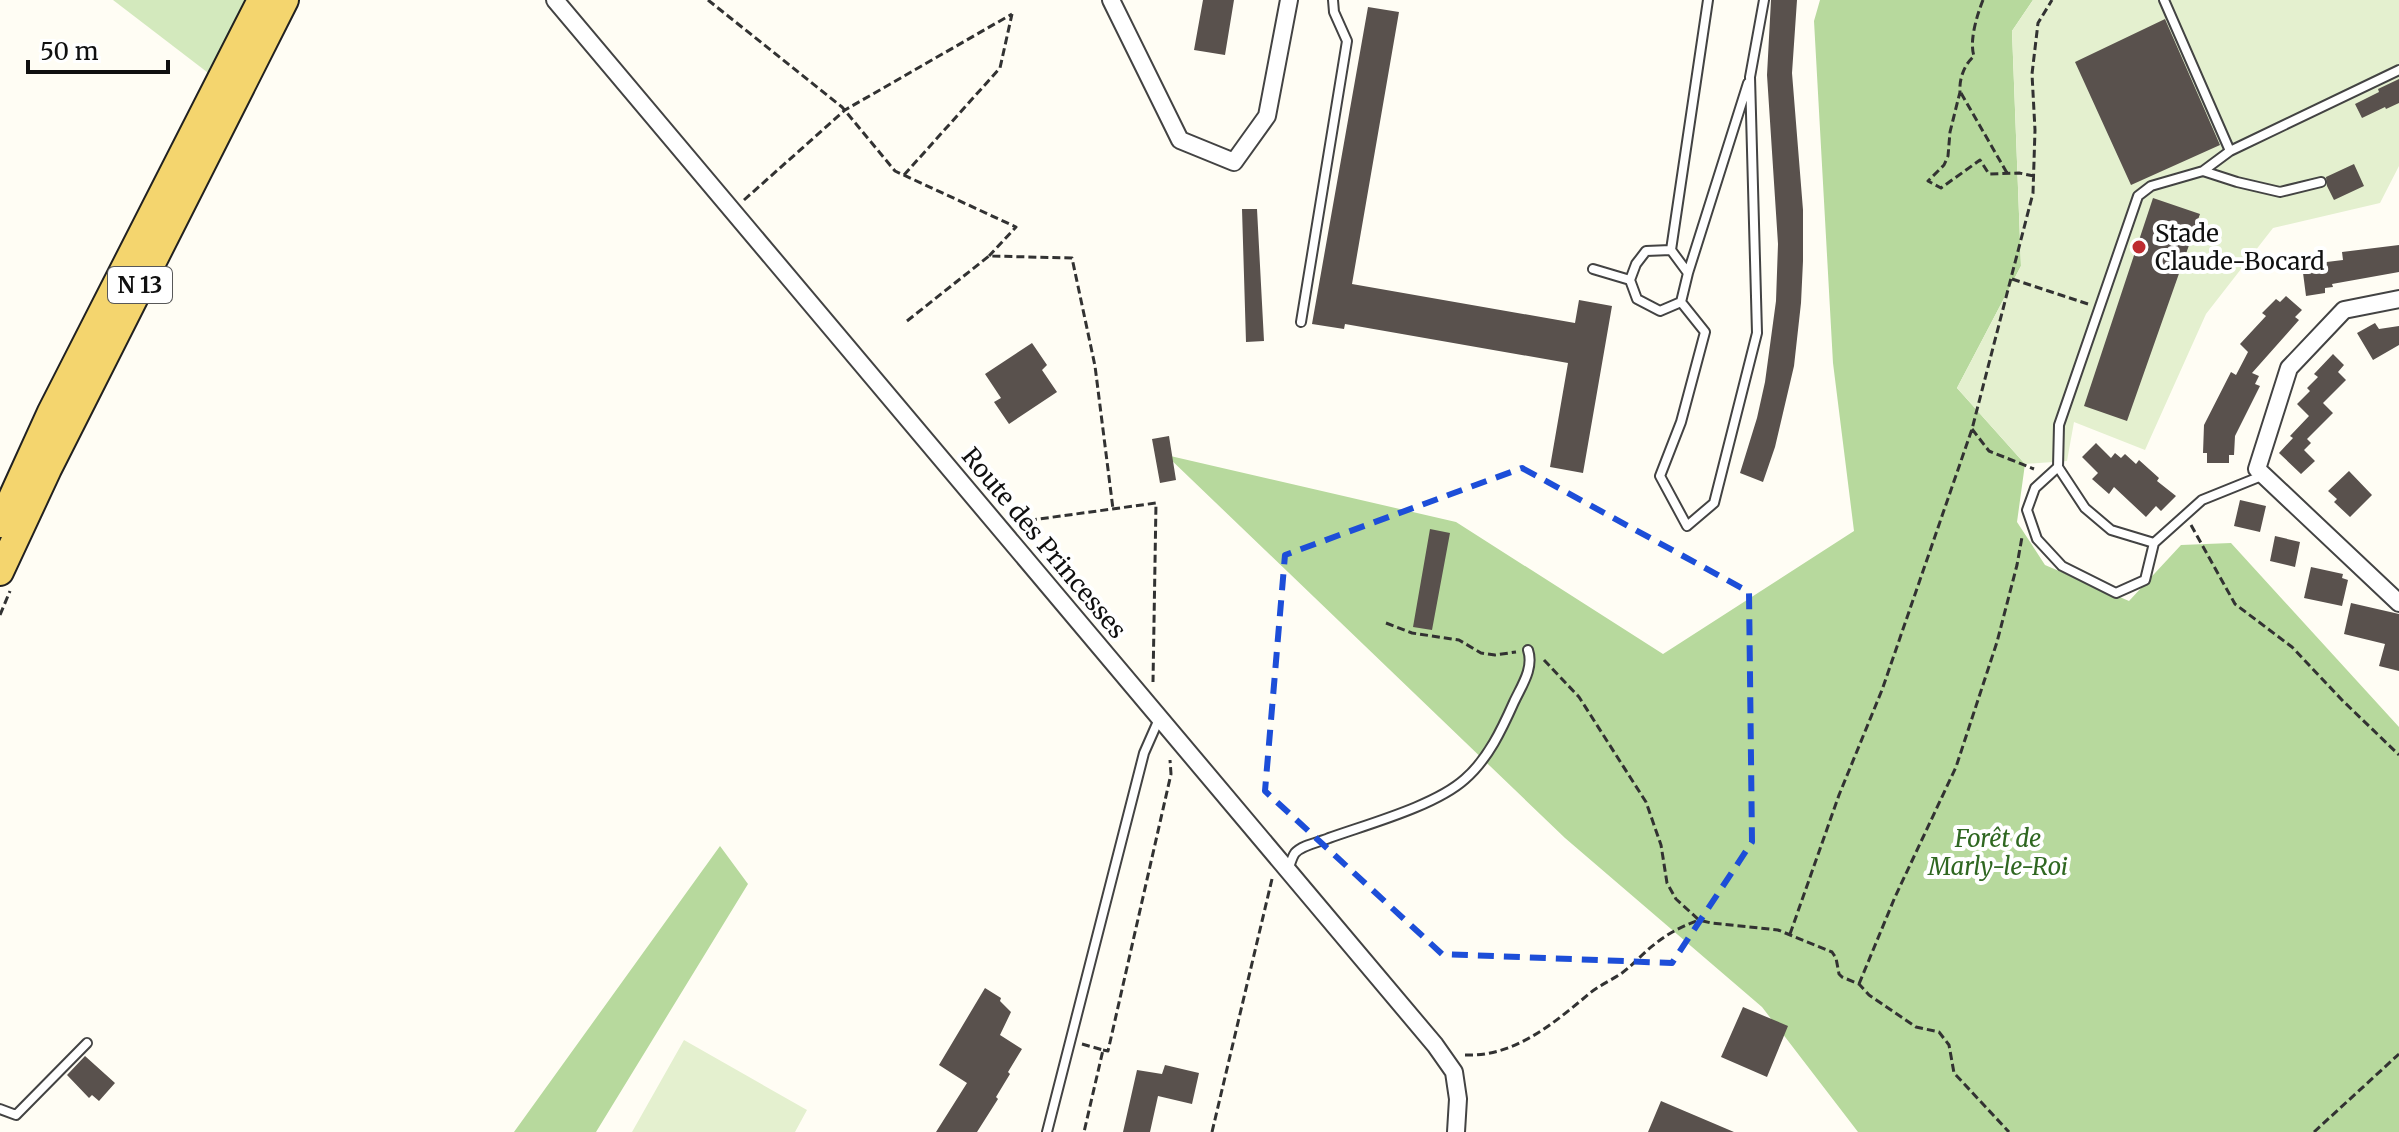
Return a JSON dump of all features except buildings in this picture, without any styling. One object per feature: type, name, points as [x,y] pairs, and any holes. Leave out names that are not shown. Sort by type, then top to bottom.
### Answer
[{"type":"main road","name":"N 13","points":[[0,524],[51,412],[261,0]]},
{"type":"main road","name":"N 13","points":[[0,572],[48,469],[285,0]]},
{"type":"street","name":"Route des Princesses","points":[[555,0],[1160,719],[1281,870],[1441,1054],[1454,1072],[1458,1099],[1456,1132]]},
{"type":"street","points":[[1111,0],[1180,140],[1234,162],[1267,116],[1289,0]]},
{"type":"street","points":[[2399,299],[2344,310],[2289,368],[2257,469],[2399,603]]},
{"type":"lane","points":[[1301,322],[1347,41],[1334,12],[1333,0]]},
{"type":"lane","points":[[1688,273],[1671,250],[1708,0]]},
{"type":"lane","points":[[1681,302],[1750,77],[1764,0]]},
{"type":"lane","points":[[2164,0],[2230,151]]},
{"type":"lane","points":[[2154,543],[2111,530],[2085,508],[2058,467],[2059,425],[2138,196],[2151,186],[2203,171],[2230,151],[2399,70]]},
{"type":"lane","points":[[1681,302],[1705,332],[1681,422],[1660,476],[1687,526],[1714,503],[1757,333],[1750,77]]},
{"type":"lane","points":[[2203,171],[2280,192],[2321,182]]},
{"type":"lane","points":[[1671,250],[1646,251],[1636,264],[1630,280],[1637,299],[1660,311],[1681,302]]},
{"type":"lane","points":[[1593,269],[1630,280]]},
{"type":"lane","points":[[2058,467],[2035,488],[2027,510],[2037,539],[2062,566],[2116,593],[2145,580],[2154,543],[2202,500],[2264,475]]},
{"type":"lane","points":[[1281,870],[1296,852],[1308,846],[1379,822],[1443,794],[1464,780],[1487,755],[1509,713],[1530,669],[1528,650]]},
{"type":"lane","points":[[1047,1132],[1144,753],[1160,719]]},
{"type":"lane","points":[[0,1109],[16,1115],[87,1043]]},
{"type":"path","points":[[708,0],[845,110],[895,171],[1016,227],[989,256],[907,321]]},
{"type":"path","points":[[1983,0],[1975,18],[1971,47],[1974,56],[1967,63],[1959,84],[1948,156],[1944,165],[1928,181],[1941,188],[1980,160],[1989,174],[2034,176]]},
{"type":"path","points":[[1790,934],[1839,795],[1882,690],[1972,429],[2033,193],[2035,130],[2032,74],[2038,23],[2052,0]]},
{"type":"path","points":[[732,210],[845,110],[1012,14],[1000,68],[904,175]]},
{"type":"path","points":[[1960,92],[2007,173]]},
{"type":"path","points":[[989,256],[1072,258],[1095,366],[1113,509]]},
{"type":"path","points":[[2011,278],[2091,305]]},
{"type":"path","points":[[1972,429],[1989,451],[2049,475]]},
{"type":"path","points":[[997,525],[1156,503],[1160,719],[1171,774],[1108,1051],[1070,1041]]},
{"type":"path","points":[[1859,984],[1895,897],[1956,767],[1997,642],[2017,565],[2027,510]]},
{"type":"path","points":[[2186,515],[2235,604],[2292,647],[2399,755]]},
{"type":"path","points":[[1386,623],[1412,633],[1459,640],[1481,653],[1495,655],[1528,650],[1543,658],[1579,697],[1638,787],[1661,845],[1667,883],[1676,899],[1699,920]]},
{"type":"path","points":[[1212,1132],[1281,870]]},
{"type":"path","points":[[1441,1054],[1493,1055],[1525,1040],[1566,1014],[1593,990],[1619,976],[1653,945],[1680,927],[1699,920],[1778,930],[1832,952],[1839,974],[1844,978],[1859,984],[1869,995],[1916,1027],[1939,1032],[1949,1045],[1954,1073],[2009,1132]]},
{"type":"path","points":[[1084,1132],[1103,1050]]},
{"type":"path","points":[[2314,1132],[2399,1054]]},
{"type":"highlighted area","points":[[1522,468],[1749,592],[1752,842],[1672,963],[1442,954],[1265,791],[1285,555]]},
{"type":"green space","points":[[113,0],[260,0],[220,82]]},
{"type":"green space","name":"Forêt de Marly-le-Roi","points":[[1820,0],[2033,0],[2012,31],[2021,266],[1957,388],[2025,464],[2017,522],[2045,565],[2129,601],[2181,545],[2231,543],[2399,727],[2399,1132],[1858,1132],[1762,1007],[1565,838],[1166,455],[1456,522],[1663,654],[1854,531],[1833,363],[1814,21]]},
{"type":"green space","name":"Stade Claude-Bocard","points":[[2033,0],[2399,0],[2399,166],[2380,203],[2273,228],[2206,314],[2145,450],[2074,422],[2067,461],[2025,464],[1957,388],[2021,266],[2012,31]]},
{"type":"green space","points":[[720,846],[748,884],[596,1132],[514,1132]]},
{"type":"green space","points":[[684,1040],[807,1110],[795,1132],[632,1132]]},
{"type":"place","name":"Stade Claude-Bocard","points":[[2139,247]]}]
